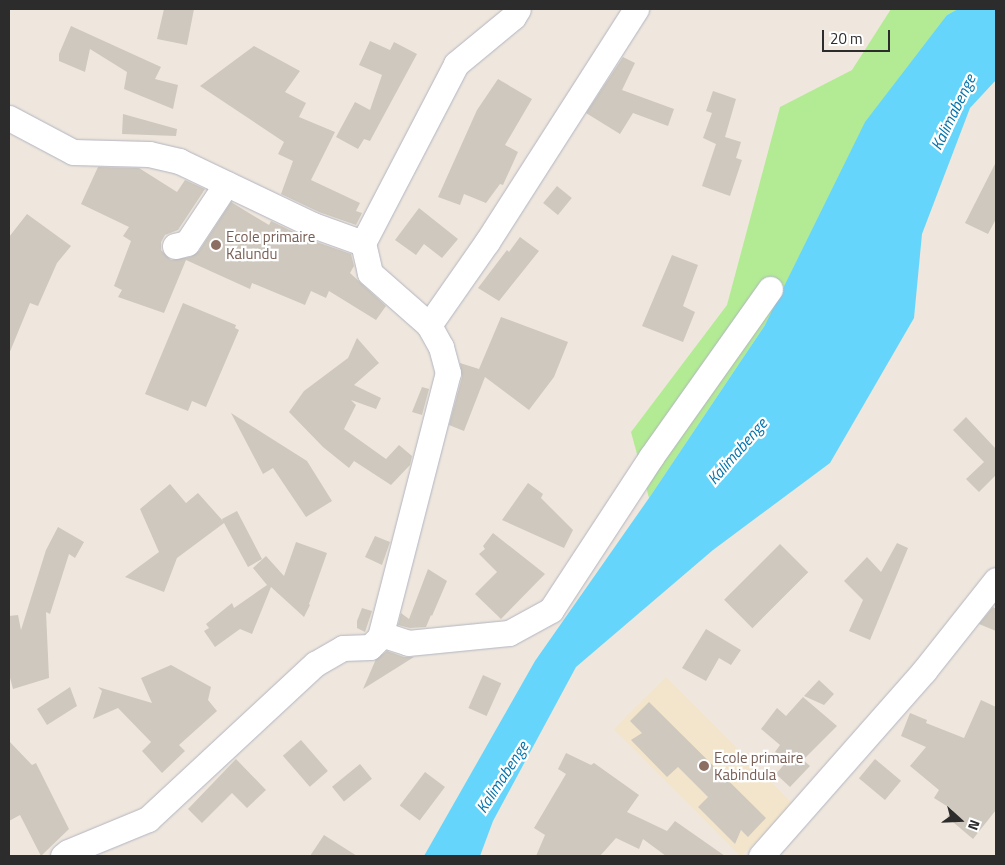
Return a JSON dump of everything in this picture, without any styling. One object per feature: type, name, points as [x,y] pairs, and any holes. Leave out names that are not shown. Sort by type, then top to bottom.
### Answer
[{"type":"street","points":[[63,856],[68,852],[148,819],[315,664],[343,648],[370,647],[381,634],[448,373],[442,347],[429,325],[370,273],[363,243],[456,64],[513,18],[518,9]]},
{"type":"street","points":[[429,325],[487,242],[636,9]]},
{"type":"street","points":[[9,118],[73,152],[149,154],[179,161],[313,225],[363,243]]},
{"type":"street","points":[[175,246],[187,243],[226,184]]},
{"type":"street","points":[[381,634],[408,642],[508,633],[551,610],[650,457],[770,289]]},
{"type":"street","points":[[761,856],[918,678],[996,580]]},
{"type":"shaded area","name":"Ecole primaire Kabindula","points":[[666,677],[793,804],[740,856],[614,729]]},
{"type":"green space","points":[[891,9],[958,9],[947,15],[765,325],[649,498],[631,432],[727,305],[780,107],[852,70]]},
{"type":"water","name":"Kalimabenge","points":[[958,9],[996,9],[996,80],[970,108],[922,234],[914,318],[830,463],[713,550],[576,667],[493,821],[480,856],[424,856],[535,661],[649,498],[765,325],[865,122],[947,15]]},
{"type":"building","points":[[164,9],[194,9],[187,45],[157,39]]},
{"type":"building","points":[[71,26],[161,67],[155,79],[178,85],[173,109],[124,89],[127,72],[90,49],[85,72],[59,61],[59,54]]},
{"type":"building","points":[[370,41],[390,50],[394,42],[417,54],[370,141],[364,139],[358,149],[336,137],[355,102],[370,110],[382,75],[359,65]]},
{"type":"building","points":[[254,46],[300,71],[285,92],[306,103],[299,117],[335,132],[311,180],[360,203],[356,211],[362,213],[356,225],[319,212],[281,194],[293,161],[278,154],[284,142],[200,86]]},
{"type":"building","points":[[623,57],[635,63],[622,90],[674,109],[668,126],[633,113],[620,134],[586,113]]},
{"type":"building","points":[[498,79],[532,99],[505,145],[518,152],[503,185],[500,184],[486,203],[464,194],[460,205],[438,197],[477,110]]},
{"type":"building","points":[[713,91],[736,99],[725,137],[741,142],[736,158],[742,160],[730,196],[702,186],[716,144],[703,138],[712,113],[706,111]]},
{"type":"building","points":[[123,114],[177,129],[176,136],[122,134]]},
{"type":"building","points":[[996,162],[996,219],[988,234],[965,223]]},
{"type":"building","points":[[98,167],[139,168],[177,192],[185,180],[205,189],[178,230],[165,235],[161,242],[161,250],[171,260],[190,257],[199,251],[231,202],[269,225],[271,221],[308,239],[351,254],[354,266],[350,273],[386,306],[376,320],[329,291],[326,298],[311,291],[305,305],[252,283],[250,289],[186,260],[164,313],[118,297],[122,290],[114,286],[131,241],[123,236],[129,227],[81,204]]},
{"type":"building","points":[[557,186],[572,198],[558,215],[543,203]]},
{"type":"building","points":[[419,208],[458,239],[442,258],[424,244],[416,255],[395,240]]},
{"type":"building","points":[[27,214],[71,246],[57,263],[38,306],[30,303],[9,354],[9,237]]},
{"type":"building","points":[[520,237],[539,251],[499,301],[478,288],[507,250],[509,252]]},
{"type":"building","points":[[672,255],[698,265],[683,306],[695,312],[683,342],[642,326]]},
{"type":"building","points":[[183,303],[236,325],[235,328],[239,330],[206,407],[192,401],[188,411],[145,394]]},
{"type":"building","points":[[501,317],[568,342],[554,377],[529,410],[485,377],[464,431],[449,425],[462,377],[460,363],[479,369]]},
{"type":"building","points":[[357,338],[379,363],[354,385],[381,398],[376,409],[351,400],[356,405],[344,429],[386,459],[399,445],[412,456],[410,465],[391,485],[354,461],[349,468],[323,447],[289,412],[304,391],[348,358]]},
{"type":"building","points":[[422,387],[429,389],[422,415],[412,412]]},
{"type":"building","points":[[231,413],[307,461],[332,501],[306,517],[273,468],[263,474]]},
{"type":"building","points":[[966,417],[996,449],[996,475],[979,492],[966,479],[984,462],[953,430]]},
{"type":"building","points":[[528,483],[543,494],[541,498],[573,530],[564,548],[502,520]]},
{"type":"building","points":[[170,484],[186,503],[198,493],[223,521],[222,519],[237,511],[262,559],[248,567],[224,523],[177,558],[164,592],[125,577],[159,552],[140,509]]},
{"type":"building","points":[[58,527],[84,542],[75,558],[69,554],[50,614],[46,612],[49,678],[13,689],[9,674],[9,616],[18,615],[21,630],[46,550]]},
{"type":"building","points":[[493,533],[545,574],[501,619],[475,594],[497,572],[479,554],[485,549],[483,546]]},
{"type":"building","points":[[375,536],[390,542],[382,565],[365,557]]},
{"type":"building","points":[[296,542],[327,553],[310,605],[304,617],[271,587],[252,634],[240,629],[215,647],[204,631],[209,628],[206,624],[232,603],[234,608],[267,585],[253,568],[266,556],[284,576]]},
{"type":"building","points":[[897,543],[908,548],[870,640],[849,631],[863,600],[844,581],[867,557],[881,572]]},
{"type":"building","points":[[780,544],[808,572],[752,628],[724,600]]},
{"type":"building","points":[[428,569],[447,581],[432,616],[426,627],[410,628],[398,625],[401,613],[409,619]]},
{"type":"building","points":[[993,607],[996,609],[996,631],[979,624]]},
{"type":"building","points":[[362,608],[372,611],[365,632],[357,628],[357,621]]},
{"type":"building","points":[[706,629],[741,650],[731,665],[719,658],[706,681],[682,668]]},
{"type":"building","points":[[387,651],[404,657],[414,657],[363,689],[376,659]]},
{"type":"building","points":[[171,665],[211,687],[208,700],[217,711],[179,745],[185,751],[162,773],[142,751],[151,742],[118,708],[93,719],[102,691],[98,687],[152,703],[141,678]]},
{"type":"building","points":[[483,675],[501,683],[487,716],[468,708]]},
{"type":"building","points":[[819,680],[834,694],[824,705],[804,696]]},
{"type":"building","points":[[70,687],[77,706],[47,725],[37,709]]},
{"type":"building","points":[[803,697],[837,726],[803,760],[810,766],[790,787],[776,774],[787,761],[775,752],[780,745],[761,729],[777,708],[786,716]]},
{"type":"building","points":[[981,700],[996,707],[996,810],[973,839],[947,817],[953,810],[934,798],[939,790],[910,766],[926,747],[901,736],[910,713],[927,720],[926,723],[964,738]]},
{"type":"building","points":[[649,702],[766,818],[748,837],[741,830],[735,844],[698,807],[708,797],[678,767],[667,777],[631,740],[642,733],[630,721]]},
{"type":"building","points":[[301,740],[328,771],[310,787],[283,756]]},
{"type":"building","points":[[9,741],[32,765],[36,763],[69,829],[41,856],[20,815],[9,821]]},
{"type":"building","points":[[566,753],[591,765],[594,763],[639,795],[627,812],[667,831],[675,821],[725,856],[666,856],[643,839],[639,849],[616,838],[600,856],[536,856],[545,835],[534,828],[566,774],[558,769]]},
{"type":"building","points":[[236,759],[266,790],[247,808],[232,793],[202,823],[188,809]]},
{"type":"building","points":[[875,759],[901,781],[885,800],[859,778]]},
{"type":"building","points":[[360,764],[372,779],[344,801],[332,787]]},
{"type":"building","points":[[425,772],[445,787],[420,821],[400,806]]},
{"type":"building","points":[[324,835],[357,856],[310,856]]},
{"type":"place","name":"Ecole primaire Kalundu","points":[[216,245]]},
{"type":"place","name":"Ecole primaire Kabindula","points":[[704,766]]}]
